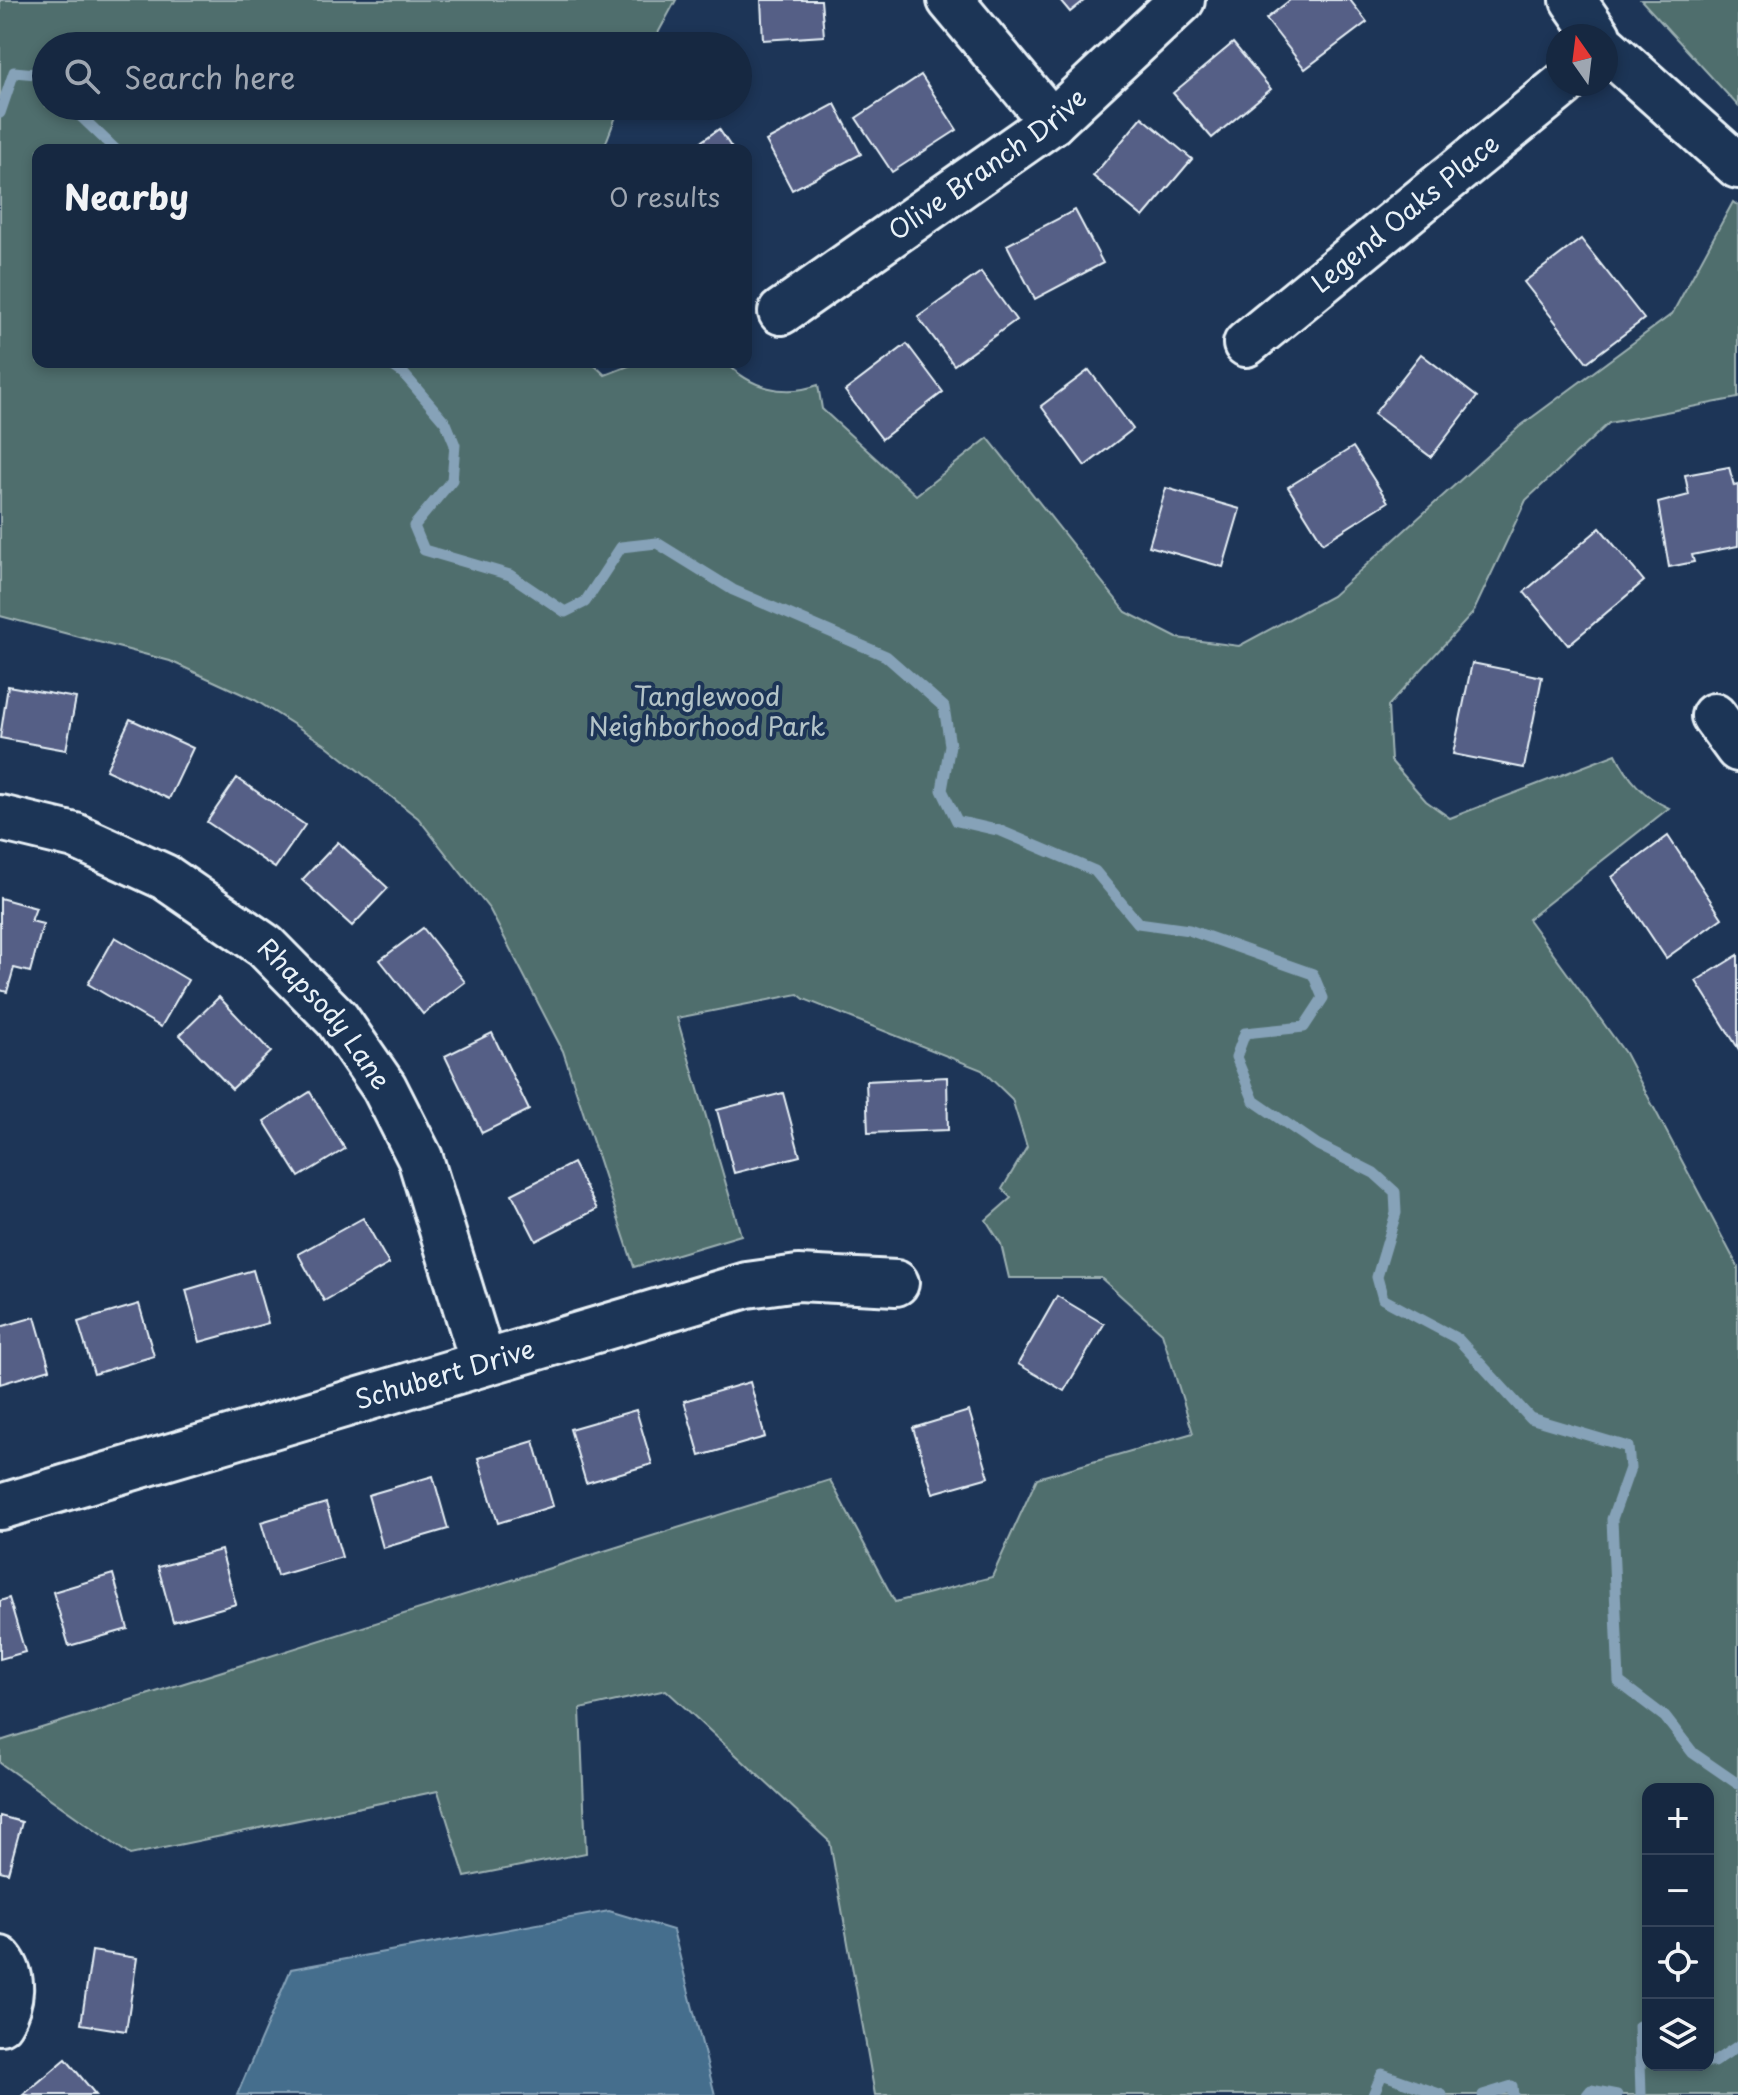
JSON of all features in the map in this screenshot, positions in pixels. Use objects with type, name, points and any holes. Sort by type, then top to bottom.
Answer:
[{"type":"street","points":[[950,0],[1052,122]]},
{"type":"street","name":"Olive Branch Drive","points":[[781,312],[1052,122],[1182,0]]},
{"type":"street","points":[[1573,0],[1590,24]]},
{"type":"street","points":[[1618,60],[1738,166]]},
{"type":"street","name":"Legend Oaks Place","points":[[1246,344],[1549,96]]},
{"type":"street","name":"Rhapsody Lane","points":[[0,818],[75,836],[165,877],[265,946],[337,1019],[384,1087],[420,1158],[483,1363]]},
{"type":"street","name":"Schubert Drive","points":[[0,1507],[747,1285],[798,1278],[896,1283]]},
{"type":"street","points":[[0,1959],[10,1981],[10,2001],[0,2022]]},
{"type":"green space","name":"Tanglewood Neighborhood Park","points":[[0,0],[676,0],[659,32],[32,32],[32,120],[615,120],[605,144],[32,144],[32,368],[597,368],[605,375],[623,368],[732,368],[768,388],[793,390],[818,385],[822,409],[916,495],[988,438],[1126,612],[1177,638],[1239,646],[1332,596],[1519,427],[1672,314],[1733,202],[1738,206],[1738,398],[1609,423],[1526,500],[1473,613],[1388,706],[1391,761],[1426,801],[1450,818],[1616,754],[1637,786],[1669,808],[1528,919],[1625,1053],[1738,1267],[1738,2095],[875,2095],[830,1842],[666,1690],[580,1709],[586,1853],[465,1877],[438,1791],[130,1855],[0,1763],[0,1741],[830,1480],[895,1602],[992,1577],[1037,1478],[1193,1433],[1162,1333],[1101,1278],[1009,1278],[1001,1244],[986,1220],[1011,1198],[1002,1189],[1027,1147],[1012,1099],[982,1070],[798,994],[677,1018],[741,1235],[634,1267],[563,1051],[490,910],[418,818],[326,745],[255,700],[170,661],[0,616]]},
{"type":"green space","points":[[1641,0],[1738,0],[1738,106]]},
{"type":"water","points":[[609,1911],[673,1930],[715,2095],[237,2095],[291,1969]]},
{"type":"building","points":[[761,0],[821,0],[824,36],[763,40]]},
{"type":"building","points":[[1060,0],[1085,0],[1070,12]]},
{"type":"building","points":[[1290,0],[1350,0],[1367,22],[1305,69],[1266,19]]},
{"type":"building","points":[[1233,43],[1271,89],[1212,138],[1173,93]]},
{"type":"building","points":[[921,75],[957,130],[892,172],[856,118]]},
{"type":"building","points":[[835,104],[861,154],[792,190],[766,141]]},
{"type":"building","points":[[1142,117],[1192,159],[1143,217],[1093,176]]},
{"type":"building","points":[[719,129],[729,144],[698,144]]},
{"type":"building","points":[[1075,210],[1103,263],[1035,299],[1007,245]]},
{"type":"building","points":[[1581,239],[1644,319],[1587,362],[1524,282]]},
{"type":"building","points":[[981,272],[1016,320],[954,365],[918,317]]},
{"type":"building","points":[[907,344],[943,392],[882,439],[845,391]]},
{"type":"building","points":[[1421,354],[1477,397],[1431,457],[1374,414]]},
{"type":"building","points":[[1089,370],[1133,429],[1085,466],[1041,406]]},
{"type":"building","points":[[1353,447],[1388,502],[1323,543],[1288,487]]},
{"type":"building","points":[[1729,467],[1734,486],[1738,485],[1738,546],[1692,555],[1694,562],[1669,567],[1658,503],[1689,495],[1685,475]]},
{"type":"building","points":[[1166,488],[1240,509],[1223,567],[1149,546]]},
{"type":"building","points":[[1600,528],[1644,581],[1568,645],[1524,592]]},
{"type":"building","points":[[1472,663],[1542,677],[1524,768],[1453,754]]},
{"type":"building","points":[[8,686],[76,698],[66,750],[0,738]]},
{"type":"building","points":[[130,719],[193,748],[169,799],[106,770]]},
{"type":"building","points":[[237,778],[305,825],[275,868],[207,822]]},
{"type":"building","points":[[1668,836],[1722,918],[1666,958],[1612,877]]},
{"type":"building","points":[[338,842],[388,888],[352,926],[302,880]]},
{"type":"building","points":[[0,898],[36,908],[31,921],[43,924],[30,972],[14,968],[7,992],[0,990]]},
{"type":"building","points":[[423,928],[465,982],[423,1014],[380,960]]},
{"type":"building","points":[[115,937],[188,980],[161,1027],[88,984]]},
{"type":"building","points":[[1738,955],[1738,1048],[1696,981]]},
{"type":"building","points":[[219,997],[271,1052],[232,1089],[180,1035]]},
{"type":"building","points":[[492,1033],[529,1110],[482,1133],[445,1056]]},
{"type":"building","points":[[947,1077],[948,1130],[868,1133],[866,1081]]},
{"type":"building","points":[[310,1092],[345,1149],[299,1177],[264,1121]]},
{"type":"building","points":[[783,1093],[800,1156],[734,1173],[717,1110]]},
{"type":"building","points":[[573,1163],[597,1209],[536,1241],[512,1194]]},
{"type":"building","points":[[363,1218],[389,1264],[324,1301],[298,1254]]},
{"type":"building","points":[[253,1270],[268,1323],[200,1342],[186,1290]]},
{"type":"building","points":[[1057,1296],[1104,1324],[1064,1391],[1018,1364]]},
{"type":"building","points":[[139,1304],[154,1356],[94,1374],[78,1322]]},
{"type":"building","points":[[35,1317],[50,1369],[0,1384],[0,1327]]},
{"type":"building","points":[[750,1382],[765,1437],[700,1456],[684,1401]]},
{"type":"building","points":[[636,1410],[652,1464],[586,1483],[570,1429]]},
{"type":"building","points":[[969,1411],[989,1477],[933,1493],[913,1428]]},
{"type":"building","points":[[534,1441],[553,1506],[498,1523],[478,1458]]},
{"type":"building","points":[[433,1476],[448,1529],[383,1548],[368,1495]]},
{"type":"building","points":[[326,1503],[342,1557],[277,1576],[261,1522]]},
{"type":"building","points":[[221,1550],[236,1604],[173,1622],[158,1567]]},
{"type":"building","points":[[113,1574],[128,1629],[69,1646],[53,1592]]},
{"type":"building","points":[[9,1598],[25,1652],[0,1659],[0,1601]]},
{"type":"building","points":[[0,1816],[22,1822],[8,1873],[0,1871]]},
{"type":"building","points":[[92,1951],[137,1958],[126,2031],[81,2024]]},
{"type":"building","points":[[66,2059],[96,2095],[23,2095]]},
{"type":"waterway","points":[[0,113],[14,72],[32,74]]},
{"type":"waterway","points":[[85,120],[110,144]]},
{"type":"waterway","points":[[396,368],[446,423],[455,445],[452,480],[414,526],[424,550],[510,575],[565,612],[585,602],[621,547],[657,543],[733,590],[886,656],[944,707],[950,745],[942,790],[957,821],[1001,831],[1095,871],[1138,923],[1189,930],[1313,974],[1323,998],[1304,1027],[1245,1033],[1236,1057],[1254,1101],[1318,1145],[1374,1173],[1395,1192],[1396,1213],[1377,1277],[1383,1299],[1458,1339],[1530,1418],[1628,1447],[1630,1468],[1612,1519],[1619,1682],[1665,1717],[1693,1753],[1738,1784]]},
{"type":"waterway","points":[[1641,2095],[1639,2026],[1642,2026]]},
{"type":"waterway","points":[[1714,2062],[1738,2046]]},
{"type":"waterway","points":[[1373,2095],[1382,2074],[1442,2095]]},
{"type":"waterway","points":[[1483,2095],[1512,2086],[1513,2095]]},
{"type":"waterway","points":[[1587,2095],[1591,2090],[1617,2095]]}]
